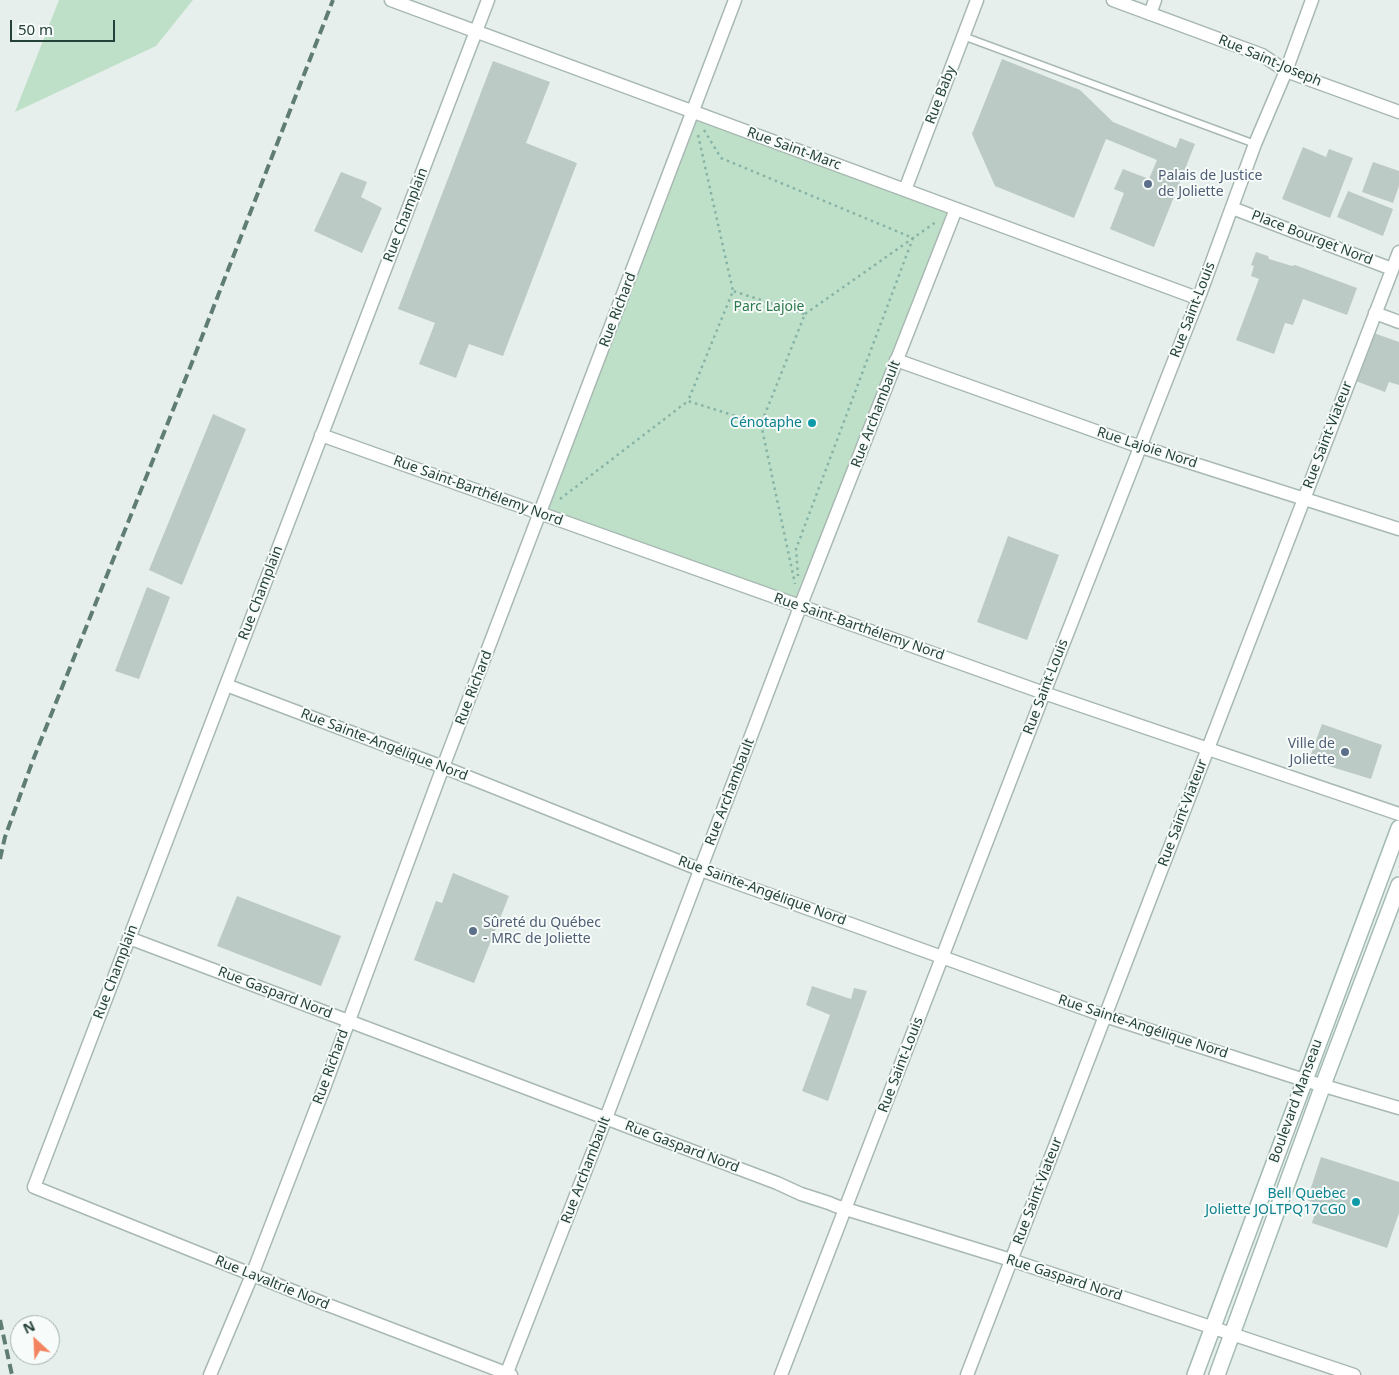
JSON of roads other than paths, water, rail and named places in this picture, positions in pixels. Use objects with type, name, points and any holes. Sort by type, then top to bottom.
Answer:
[{"type":"main road","name":"Boulevard Manseau","points":[[1194,1375],[1399,828]]},
{"type":"main road","name":"Boulevard Manseau","points":[[1217,1375],[1323,1085],[1399,885]]},
{"type":"street","name":"Rue Saint-Marc","points":[[390,0],[1198,298]]},
{"type":"street","name":"Rue Champlain","points":[[34,1187],[488,0]]},
{"type":"street","name":"Rue Richard","points":[[210,1375],[252,1275],[324,1088],[443,767],[735,0]]},
{"type":"street","name":"Rue Baby","points":[[905,190],[977,0]]},
{"type":"street","name":"Rue Saint-Joseph","points":[[1113,0],[1262,56],[1286,71],[1399,112]]},
{"type":"street","points":[[1150,14],[1155,0]]},
{"type":"street","name":"Rue Saint-Louis","points":[[781,1375],[1312,0]]},
{"type":"street","name":"Place Bourget Nord","points":[[1232,208],[1392,269]]},
{"type":"street","name":"Rue Archambault","points":[[508,1375],[800,607],[956,209]]},
{"type":"street","name":"Rue Saint-Viateur","points":[[967,1375],[1399,252]]},
{"type":"street","points":[[1375,313],[1399,322]]},
{"type":"street","name":"Rue Lajoie Nord","points":[[896,360],[1140,446],[1399,529]]},
{"type":"street","name":"Rue Saint-Barthélemy Nord","points":[[321,435],[1044,693],[1399,814]]},
{"type":"street","name":"Rue Sainte-Angélique Nord","points":[[226,685],[443,767],[701,870],[1105,1016],[1304,1080],[1399,1108]]},
{"type":"street","name":"Rue Gaspard Nord","points":[[129,938],[606,1118],[801,1194],[1011,1260],[1354,1375]]},
{"type":"street","name":"Rue Lavaltrie Nord","points":[[34,1187],[508,1375]]},
{"type":"lane","points":[[963,36],[1255,144]]},
{"type":"railway","points":[[0,859],[5,837],[33,760],[191,365],[333,0]]},
{"type":"railway","points":[[0,1320],[12,1375]]},
{"type":"place","name":"Palais de Justice de Joliette","points":[[1148,184]]},
{"type":"place","name":"Cénotaphe","points":[[812,423]]},
{"type":"place","name":"Ville de Joliette","points":[[1345,752]]},
{"type":"place","name":"Sûreté du Québec - MRC de Joliette","points":[[473,931]]},
{"type":"place","name":"Bell Quebec Joliette JOLTPQ17CG0","points":[[1356,1202]]},
{"type":"park label","name":"Parc Lajoie","points":[[769,307]]}]
